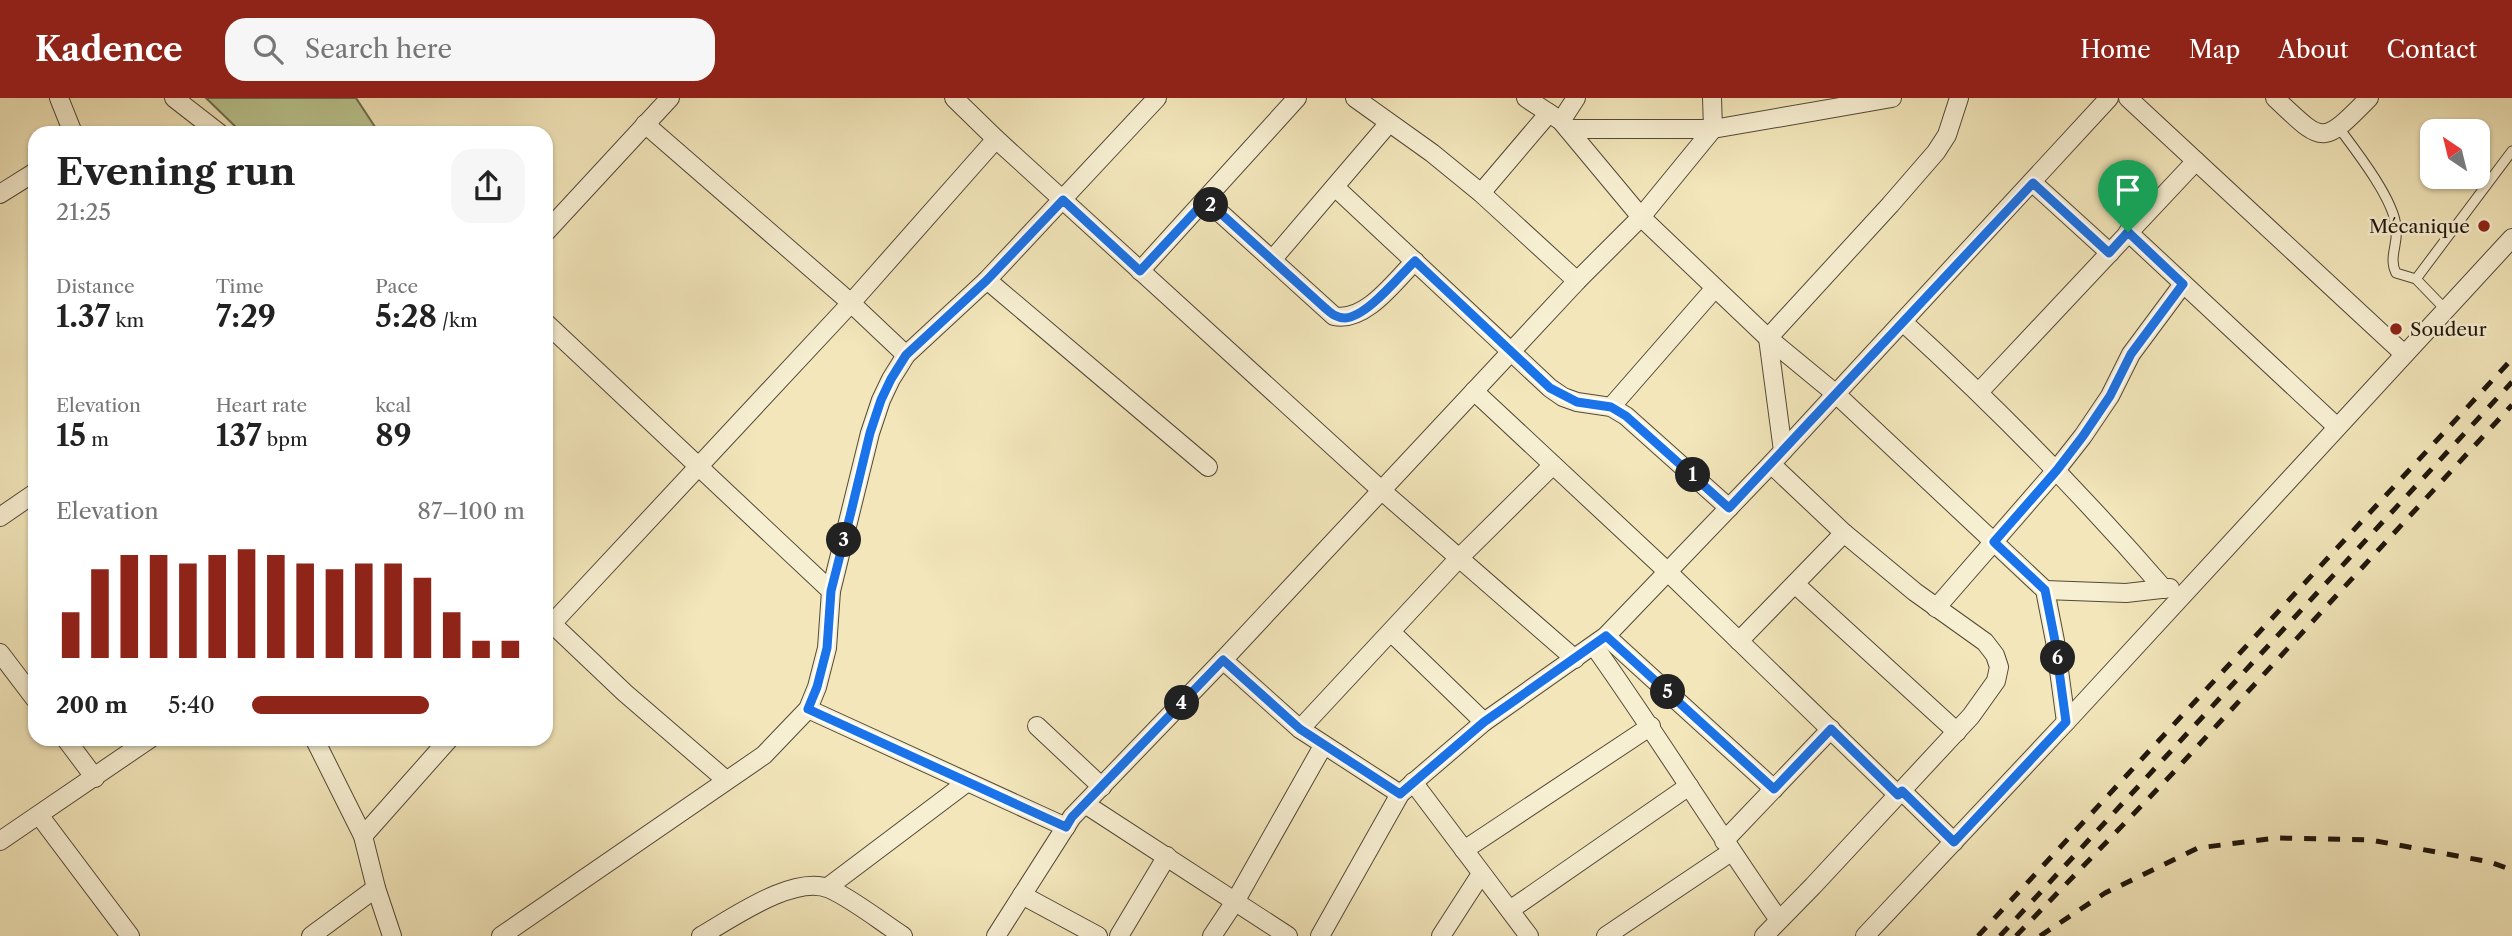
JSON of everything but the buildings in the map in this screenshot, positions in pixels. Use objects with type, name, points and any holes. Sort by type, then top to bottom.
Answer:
[{"type":"street","points":[[59,98],[70,126]]},
{"type":"street","points":[[174,98],[210,126]]},
{"type":"street","points":[[553,224],[670,98]]},
{"type":"street","points":[[954,98],[1381,490],[1575,659]]},
{"type":"street","points":[[501,936],[764,755],[808,709],[827,648],[831,591],[881,400],[906,355],[987,280],[1157,98]]},
{"type":"street","points":[[1140,271],[1297,98]]},
{"type":"street","points":[[1355,98],[1432,153],[1481,193],[1577,281]]},
{"type":"street","points":[[1526,98],[1559,121],[1641,216],[1715,288],[1768,338],[1836,394],[2045,590],[2066,722]]},
{"type":"street","points":[[1481,193],[1559,121],[1576,98]]},
{"type":"street","points":[[996,936],[1072,817],[1641,216],[1713,129],[1712,98]]},
{"type":"street","points":[[1559,121],[1713,129],[1892,98]]},
{"type":"street","points":[[1764,936],[1957,732],[1996,681],[1998,667],[1995,655],[1985,642],[1936,608],[1844,533],[1777,457],[1768,338],[1936,152],[1947,135],[1959,98]]},
{"type":"street","points":[[1320,936],[1406,788],[1484,722],[1600,641],[1669,573],[2109,98]]},
{"type":"street","points":[[2128,98],[2404,354]]},
{"type":"street","points":[[2275,98],[2320,134],[2339,128],[2369,98]]},
{"type":"street","points":[[1272,260],[1389,123]]},
{"type":"street","points":[[645,124],[851,303],[906,355]]},
{"type":"street","points":[[553,619],[851,303],[996,139]]},
{"type":"street","points":[[1979,392],[2196,161]]},
{"type":"street","points":[[0,194],[28,176]]},
{"type":"street","points":[[2033,183],[2109,253]]},
{"type":"street","points":[[1335,187],[1550,388],[1563,397],[1611,407],[1626,416],[1729,508]]},
{"type":"street","points":[[1206,200],[1334,316],[1343,318],[1361,313],[1415,261]]},
{"type":"street","points":[[2128,232],[2337,427]]},
{"type":"street","points":[[1865,936],[2512,238]]},
{"type":"street","points":[[987,280],[1208,467]]},
{"type":"street","points":[[1936,608],[2057,470],[2110,396],[2131,354],[2183,284]]},
{"type":"street","points":[[1611,407],[1715,288]]},
{"type":"street","points":[[1903,322],[1979,392],[2057,470],[2164,589]]},
{"type":"street","points":[[553,330],[831,591]]},
{"type":"street","points":[[1474,391],[1954,842]]},
{"type":"street","points":[[1300,729],[1459,558],[1553,465]]},
{"type":"street","points":[[0,517],[28,498]]},
{"type":"street","points":[[1739,641],[1844,533]]},
{"type":"street","points":[[1795,583],[1957,732]]},
{"type":"street","points":[[2045,590],[2126,593],[2194,583]]},
{"type":"street","points":[[553,628],[726,780]]},
{"type":"street","points":[[1391,632],[1484,722]]},
{"type":"street","points":[[1600,641],[1689,786],[1779,920]]},
{"type":"street","points":[[1600,641],[1774,789]]},
{"type":"street","points":[[0,653],[28,690]]},
{"type":"street","points":[[1223,660],[1300,729],[1323,746],[1406,788],[1464,850],[1528,936]]},
{"type":"street","points":[[808,709],[1066,827]]},
{"type":"street","points":[[1037,726],[1102,787]]},
{"type":"street","points":[[1464,850],[1651,726]]},
{"type":"street","points":[[1606,936],[1728,846],[1774,789],[1831,729]]},
{"type":"street","points":[[71,746],[95,778]]},
{"type":"street","points":[[0,841],[140,746]]},
{"type":"street","points":[[318,746],[363,836],[392,936]]},
{"type":"street","points":[[363,836],[443,746]]},
{"type":"street","points":[[1212,936],[1236,900],[1323,746]]},
{"type":"street","points":[[828,887],[966,783]]},
{"type":"street","points":[[1510,910],[1689,786]]},
{"type":"street","points":[[1086,804],[1288,936]]},
{"type":"street","points":[[39,815],[130,936]]},
{"type":"street","points":[[1119,936],[1167,856]]},
{"type":"street","points":[[1441,936],[1481,874]]},
{"type":"street","points":[[701,936],[782,891],[810,885],[828,887],[894,934]]},
{"type":"street","points":[[311,936],[376,888]]},
{"type":"street","points":[[1022,895],[1098,936]]},
{"type":"lane","points":[[2339,128],[2373,176],[2390,210],[2396,226],[2392,264],[2396,274],[2416,279],[2446,310]]},
{"type":"lane","points":[[2416,279],[2512,151]]},
{"type":"green space","points":[[206,98],[356,98],[374,126],[235,126]]},
{"type":"railway","points":[[1978,936],[2512,359]]},
{"type":"railway","points":[[2000,936],[2512,382]]},
{"type":"railway","points":[[2016,936],[2172,774],[2512,405]]},
{"type":"railway","points":[[2040,936],[2105,893],[2198,848],[2276,838],[2371,840],[2490,862],[2512,870]]},
{"type":"place","name":"Mécanique","points":[[2484,226]]},
{"type":"place","name":"Soudeur","points":[[2396,329]]},
{"type":"route","points":[[2033,183],[2109,253],[2128,232],[2183,284],[2131,354],[2110,396],[2083,436],[1994,542],[2045,590],[2066,722],[1954,842],[1902,791],[1898,795],[1831,729],[1774,789],[1606,636],[1484,722],[1400,794],[1300,729],[1223,660],[1072,817],[1066,827],[808,709],[827,648],[831,591],[870,433],[891,379],[906,355],[987,280],[1063,200],[1140,271],[1206,200],[1334,316],[1343,318],[1361,313],[1415,261],[1550,388],[1563,397],[1611,407],[1626,416],[1729,508],[2033,183]]}]
